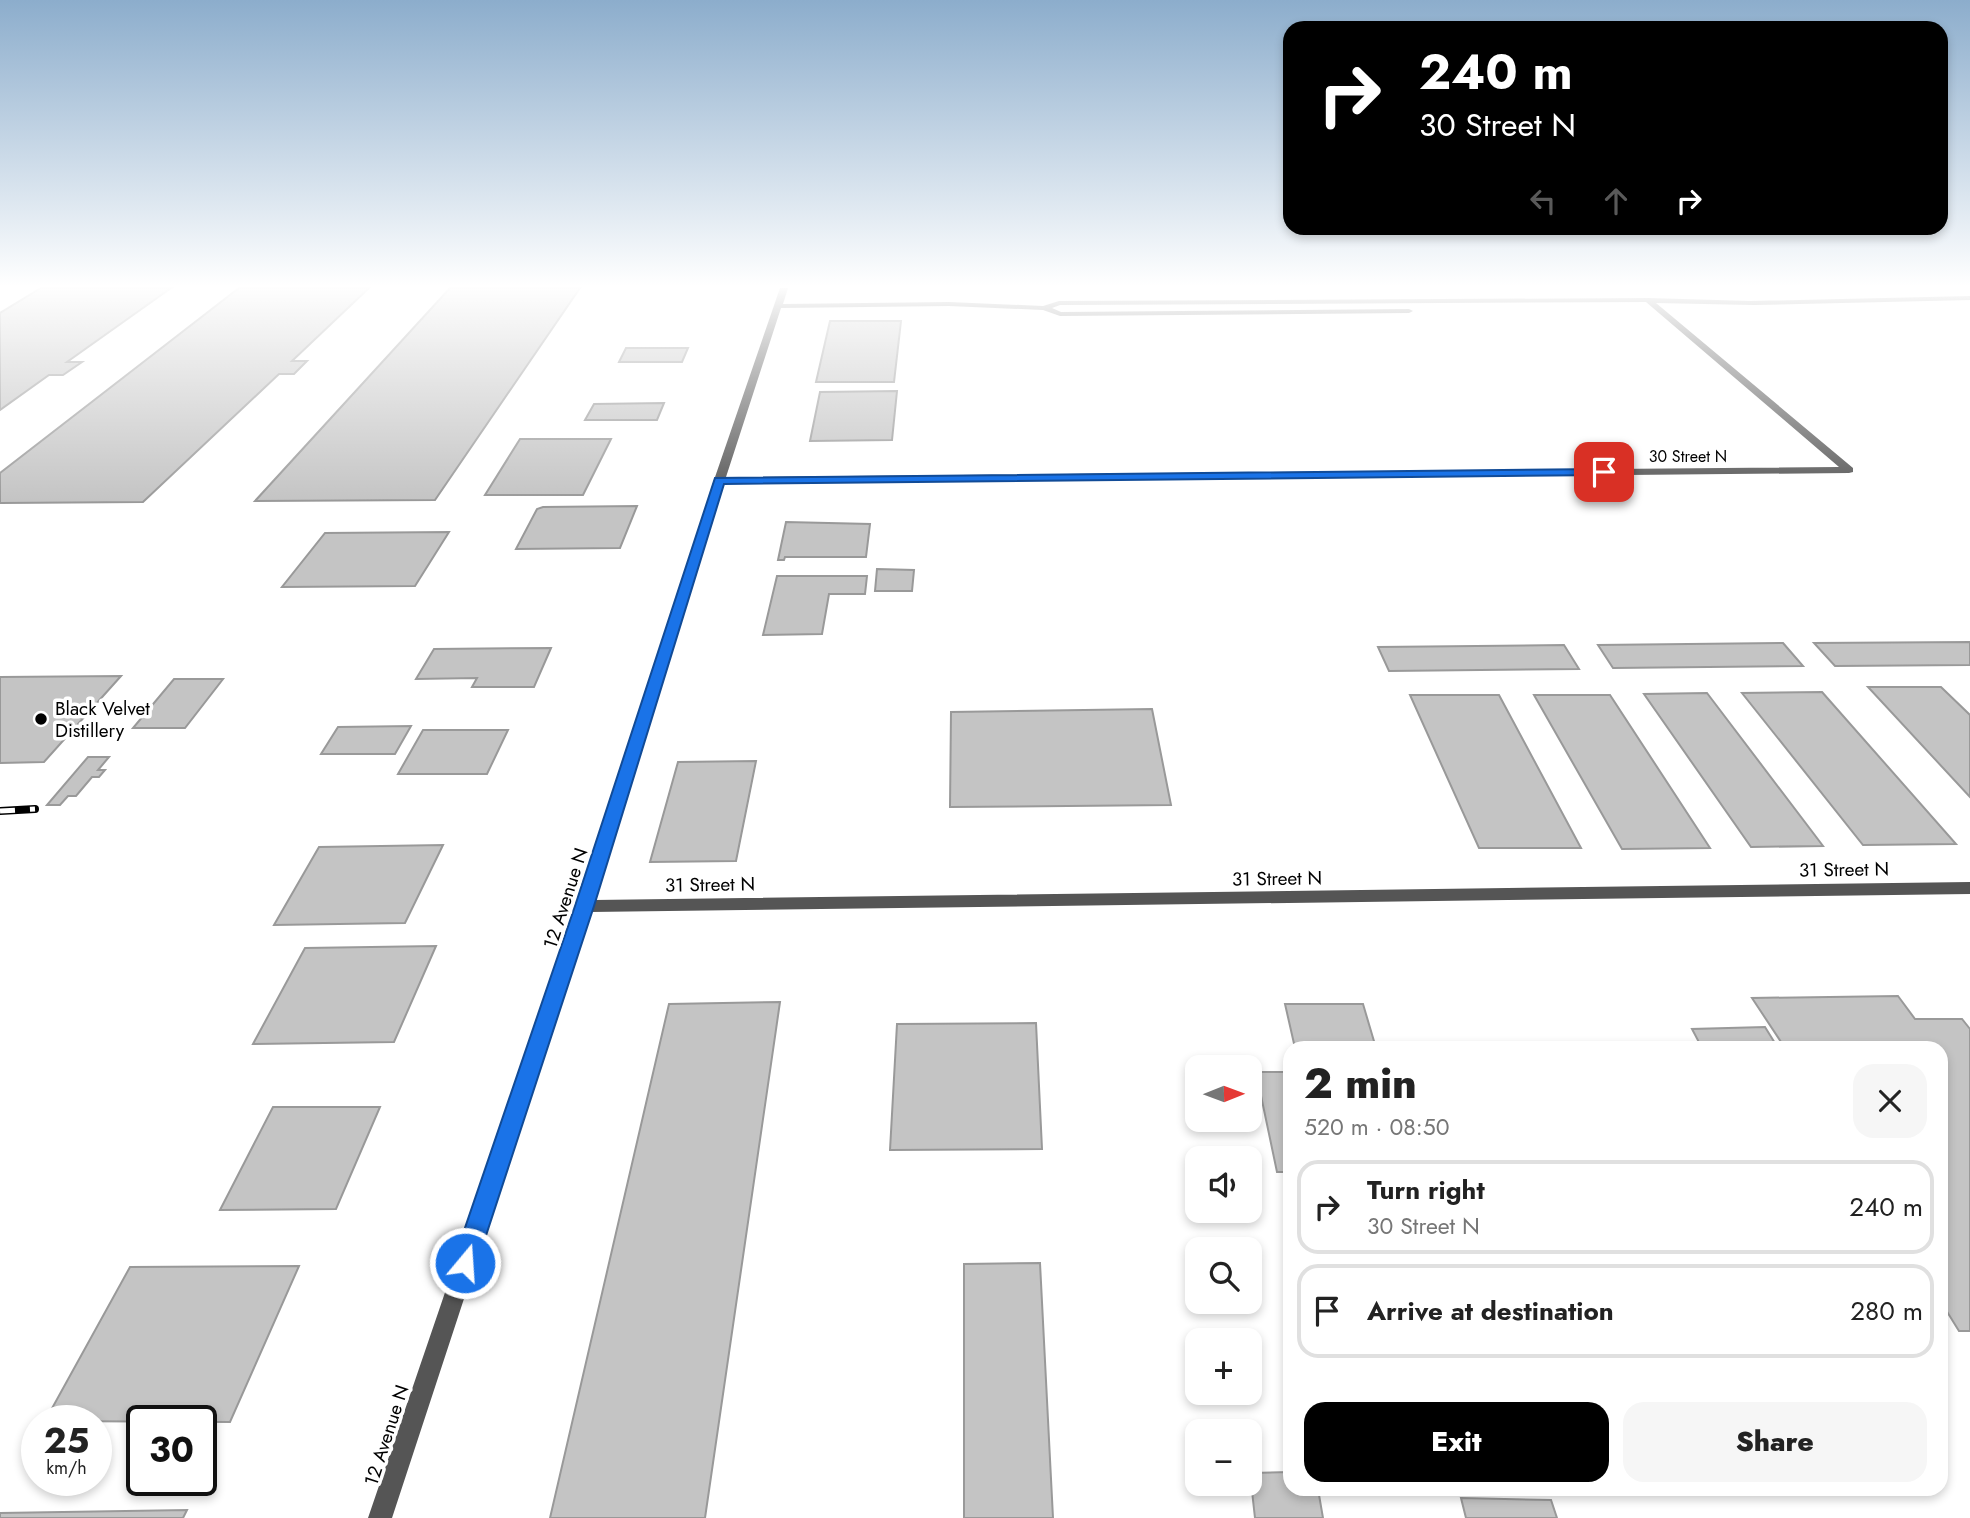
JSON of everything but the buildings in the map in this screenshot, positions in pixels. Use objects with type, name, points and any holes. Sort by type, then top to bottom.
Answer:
[{"type":"street","name":"12 Avenue N","points":[[380,1518],[584,906],[760,359]]},
{"type":"street","name":"30 Street N","points":[[719,480],[1849,470],[1717,359]]},
{"type":"street","name":"31 Street N","points":[[584,906],[1970,888]]},
{"type":"railway","points":[[0,811],[35,809]]},
{"type":"place","name":"Black Velvet Distillery","points":[[41,719]]},
{"type":"route","points":[[465,1263],[584,906],[719,480],[1604,472]]}]
